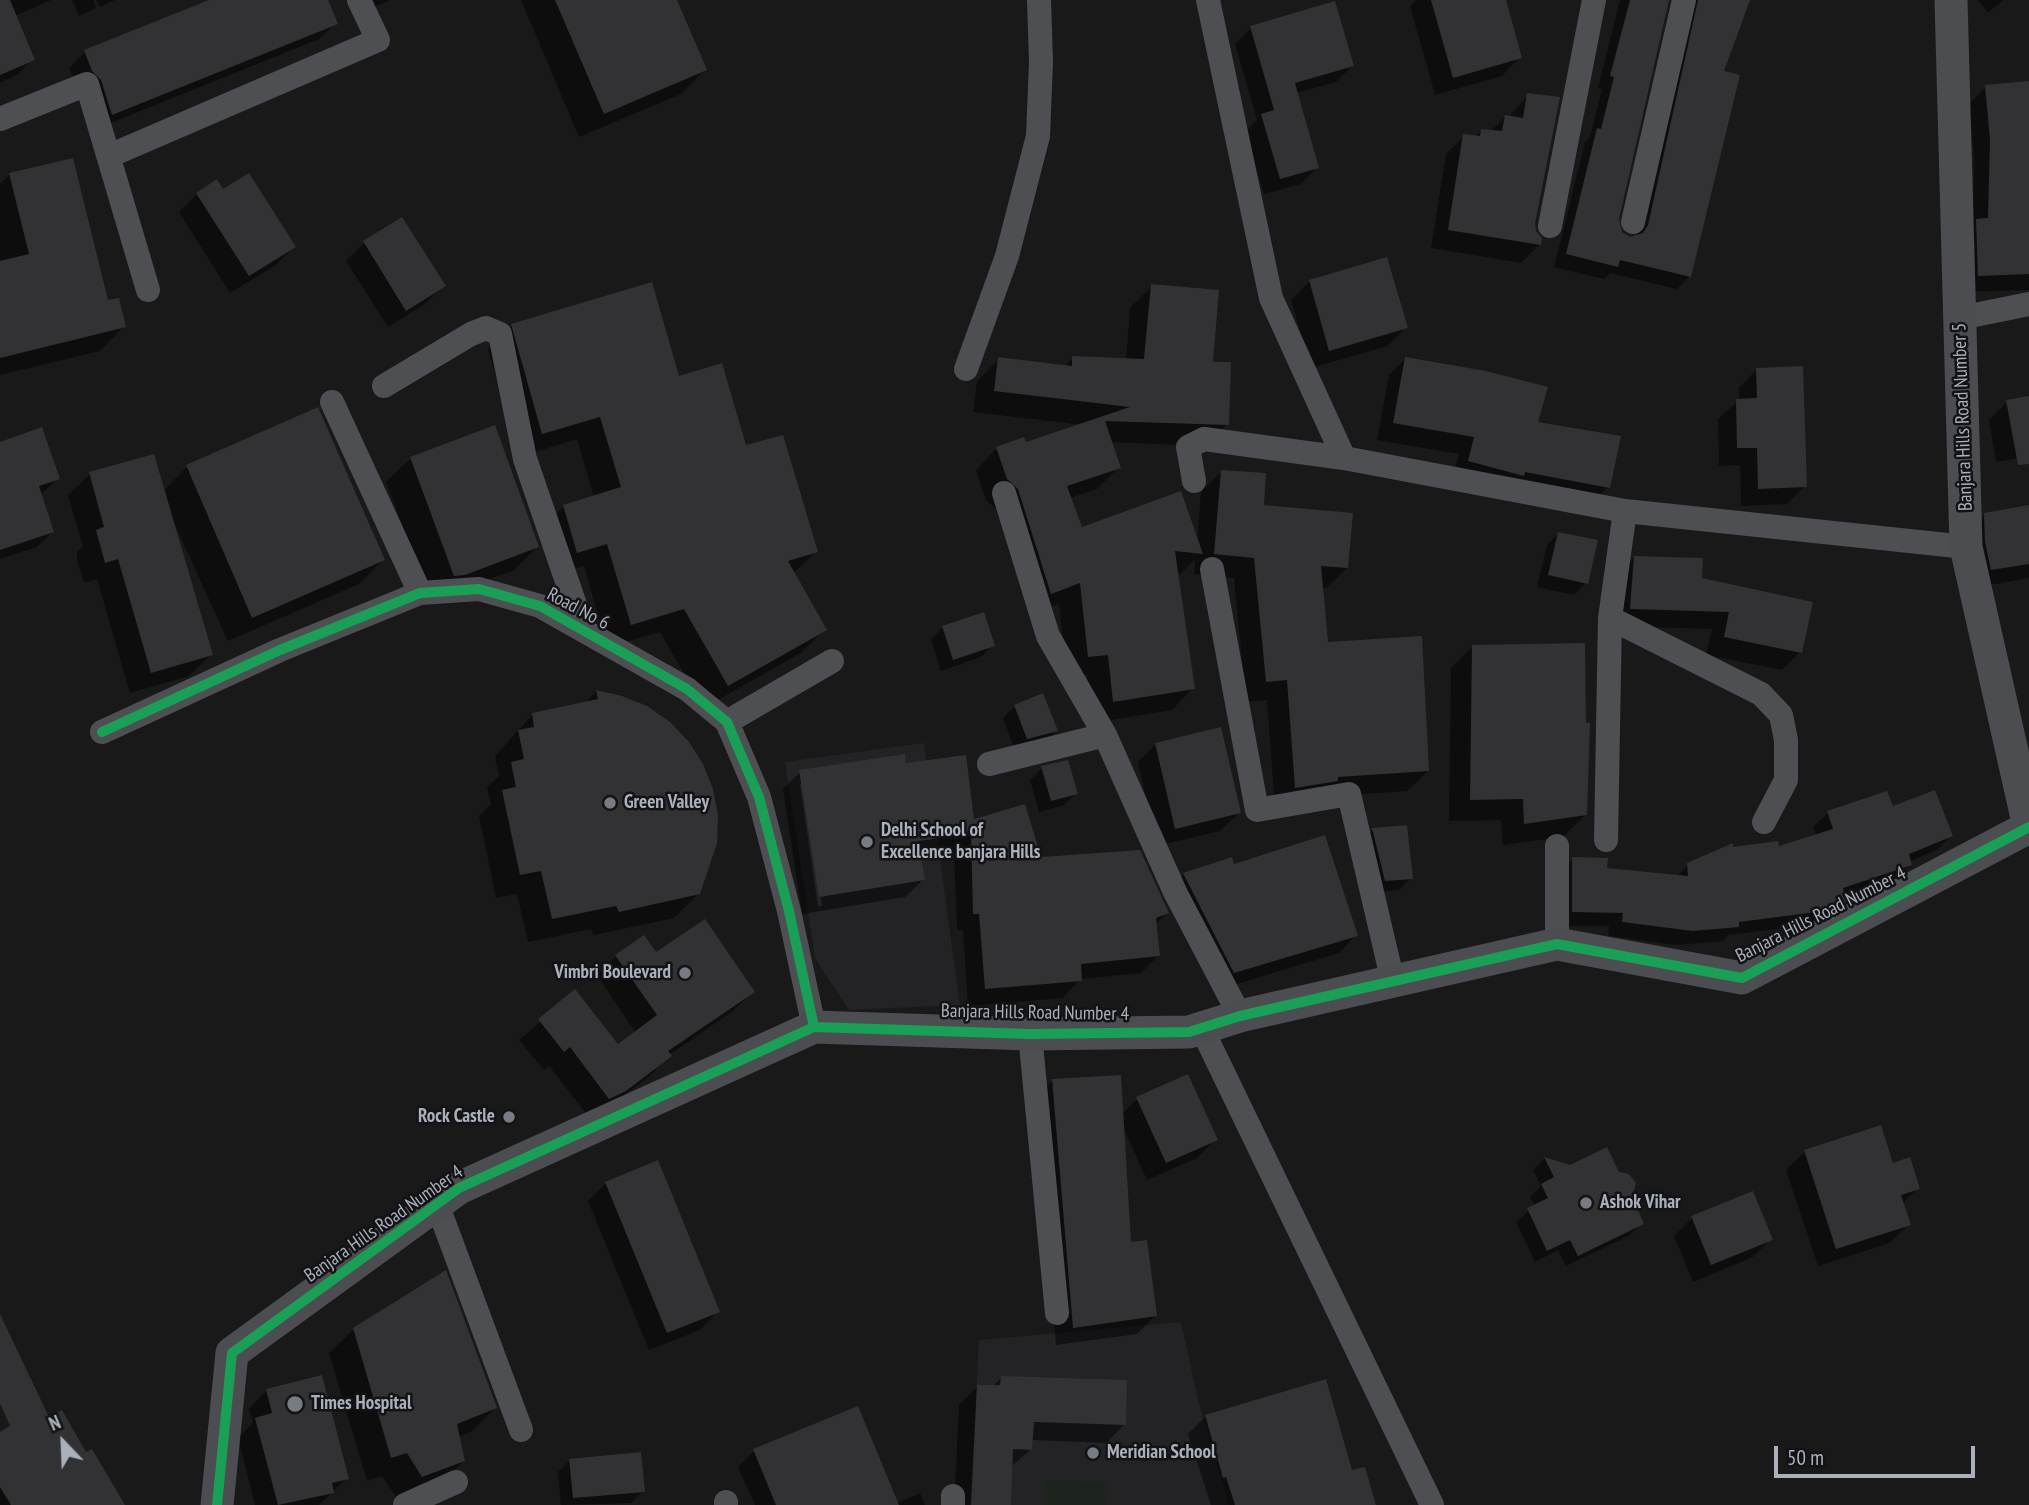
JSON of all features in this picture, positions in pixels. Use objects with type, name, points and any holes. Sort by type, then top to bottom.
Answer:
[{"type":"street","points":[[108,156],[379,40],[359,0]]},
{"type":"street","points":[[966,369],[1007,256],[1038,136],[1041,62],[1039,0]]},
{"type":"street","points":[[1208,0],[1271,298],[1344,458]]},
{"type":"street","points":[[1550,226],[1594,0]]},
{"type":"street","points":[[1633,222],[1684,0]]},
{"type":"street","name":"Banjara Hills Road Number 5","points":[[1951,0],[1966,547],[2029,827]]},
{"type":"street","points":[[0,119],[87,83],[148,290]]},
{"type":"street","points":[[1960,317],[2029,304]]},
{"type":"street","points":[[384,386],[471,334],[486,328],[500,334],[525,459],[584,631]]},
{"type":"street","points":[[332,401],[420,593]]},
{"type":"street","points":[[1194,481],[1188,447],[1204,439],[1344,458],[1625,511],[1966,547]]},
{"type":"street","points":[[1004,493],[1048,636],[1105,735],[1175,892],[1240,1016]]},
{"type":"street","points":[[1605,840],[1610,618],[1625,511]]},
{"type":"street","points":[[1213,569],[1257,810],[1349,794],[1393,982]]},
{"type":"street","name":"Road No 6","points":[[102,732],[280,650],[420,593],[479,589],[540,606],[687,689],[727,722],[759,797],[789,911],[814,1027]]},
{"type":"street","points":[[1610,618],[1761,694],[1781,715],[1786,740],[1786,780],[1764,822]]},
{"type":"street","points":[[727,722],[832,661]]},
{"type":"street","points":[[989,764],[1105,735]]},
{"type":"street","name":"Banjara Hills Road Number 4","points":[[217,1505],[232,1353],[458,1188],[814,1027],[1030,1034],[1189,1032],[1240,1016],[1557,944],[1742,978],[2029,827]]},
{"type":"street","points":[[1557,846],[1557,944]]},
{"type":"street","points":[[1202,1029],[1432,1505]]},
{"type":"street","points":[[1030,1034],[1057,1313]]},
{"type":"street","points":[[437,1204],[521,1430]]},
{"type":"street","points":[[405,1505],[456,1482]]},
{"type":"shaded area","name":"Delhi School of Excellence banjara Hills","points":[[924,743],[960,1005],[849,1010],[815,958],[785,762]]},
{"type":"shaded area","name":"Meridian School","points":[[1181,1322],[1198,1400],[1229,1505],[970,1505],[979,1340]]},
{"type":"shaded area","points":[[1046,1480],[1107,1483],[1106,1505],[1045,1505]]},
{"type":"building","points":[[0,0],[10,0],[35,60],[0,75]]},
{"type":"building","points":[[209,0],[328,0],[338,24],[112,115],[101,80],[92,71],[84,50]]},
{"type":"building","points":[[555,0],[677,0],[707,70],[604,114]]},
{"type":"building","points":[[1431,0],[1506,0],[1522,58],[1453,78]]},
{"type":"building","points":[[1630,0],[1669,0],[1619,219],[1622,232],[1630,237],[1643,233],[1648,225],[1698,0],[1750,0],[1724,71],[1740,75],[1691,277],[1620,260],[1618,267],[1566,254],[1597,128],[1601,129],[1614,77],[1610,76]]},
{"type":"building","points":[[1335,1],[1354,66],[1295,83],[1319,168],[1280,179],[1261,114],[1274,110],[1250,26]]},
{"type":"building","points":[[2029,81],[2029,274],[1978,276],[1976,219],[1988,218],[1990,140],[1985,85]]},
{"type":"building","points":[[1527,93],[1560,97],[1535,223],[1536,231],[1542,238],[1541,245],[1448,230],[1463,134],[1480,136],[1481,129],[1502,131],[1505,115],[1523,118]]},
{"type":"building","points":[[73,158],[108,300],[119,298],[126,327],[0,358],[0,261],[29,254],[9,173]]},
{"type":"building","points":[[249,173],[296,247],[249,276],[196,193],[217,179],[223,189]]},
{"type":"building","points":[[402,217],[446,286],[406,311],[363,241]]},
{"type":"building","points":[[1387,257],[1408,328],[1329,351],[1309,280]]},
{"type":"building","points":[[652,282],[679,376],[722,363],[746,445],[783,435],[818,552],[788,561],[827,630],[728,686],[684,609],[631,625],[607,544],[577,553],[563,505],[621,487],[600,417],[542,434],[511,324]]},
{"type":"building","points":[[1151,284],[1219,290],[1213,362],[1231,362],[1229,425],[1105,421],[1121,468],[1067,486],[1082,527],[1181,491],[1203,554],[1175,551],[1195,689],[1113,702],[1108,655],[1088,657],[1080,583],[1051,594],[1018,489],[1007,479],[996,447],[1024,437],[1026,442],[1130,407],[994,391],[998,357],[1072,366],[1072,356],[1144,359]]},
{"type":"building","points":[[1405,357],[1486,371],[1548,387],[1538,422],[1621,436],[1610,488],[1525,472],[1524,476],[1468,461],[1474,437],[1393,423]]},
{"type":"building","points":[[1803,366],[1807,487],[1758,489],[1757,448],[1737,448],[1736,399],[1757,398],[1756,368]]},
{"type":"building","points":[[2029,396],[2029,464],[2018,465],[2006,400]]},
{"type":"building","points":[[318,407],[385,560],[252,618],[186,465]]},
{"type":"building","points":[[495,425],[539,547],[465,575],[454,576],[410,457]]},
{"type":"building","points":[[42,427],[60,479],[39,486],[54,532],[0,550],[0,442]]},
{"type":"building","points":[[154,454],[213,655],[151,673],[118,559],[105,563],[96,530],[104,527],[89,472]]},
{"type":"building","points":[[1221,470],[1266,473],[1264,505],[1353,513],[1348,568],[1321,566],[1328,642],[1422,636],[1429,771],[1338,777],[1338,781],[1295,788],[1287,680],[1266,682],[1254,558],[1214,554]]},
{"type":"building","points":[[2029,505],[2029,564],[1991,570],[1985,542],[1984,513]]},
{"type":"building","points":[[1558,532],[1598,540],[1588,584],[1548,575]]},
{"type":"building","points":[[1634,556],[1703,558],[1702,578],[1813,602],[1802,653],[1724,637],[1729,612],[1630,609]]},
{"type":"building","points":[[984,612],[995,646],[953,660],[942,626]]},
{"type":"building","points":[[1585,643],[1586,723],[1590,723],[1587,815],[1524,824],[1523,799],[1470,800],[1472,645]]},
{"type":"building","name":"Green Valley","points":[[596,690],[647,706],[670,722],[689,742],[703,764],[713,789],[718,816],[717,843],[700,894],[619,912],[616,906],[552,919],[541,871],[520,875],[502,790],[516,787],[511,762],[524,759],[518,730],[534,727],[532,713],[598,699]]},
{"type":"building","points":[[1043,693],[1058,731],[1027,739],[1014,705]]},
{"type":"building","points":[[1221,727],[1241,813],[1175,829],[1155,743]]},
{"type":"building","points":[[905,754],[906,763],[966,755],[974,819],[1025,804],[1041,857],[1140,850],[1169,913],[1156,918],[1160,956],[1081,964],[1082,981],[985,989],[979,914],[973,914],[971,834],[918,841],[925,880],[819,897],[799,770]]},
{"type":"building","points":[[1068,760],[1078,794],[1051,801],[1041,766]]},
{"type":"building","points":[[1935,790],[1953,836],[1909,854],[1912,865],[1843,888],[1846,902],[1809,913],[1739,922],[1739,927],[1693,931],[1622,922],[1623,913],[1572,912],[1572,857],[1608,858],[1607,868],[1688,876],[1687,863],[1733,843],[1733,847],[1778,841],[1779,846],[1833,829],[1827,811],[1887,791],[1893,806]]},
{"type":"building","points":[[1407,825],[1413,879],[1385,881],[1372,828]]},
{"type":"building","points":[[1325,835],[1358,936],[1234,973],[1183,873],[1232,857],[1234,864]]},
{"type":"building","points":[[705,919],[755,992],[668,1051],[672,1056],[626,1091],[609,1099],[570,1047],[564,1052],[538,1019],[575,989],[618,1044],[657,1015],[615,955],[644,935],[656,952]]},
{"type":"building","points":[[1188,1074],[1218,1140],[1166,1163],[1136,1097]]},
{"type":"building","points":[[1121,1075],[1131,1242],[1147,1240],[1157,1316],[1073,1328],[1052,1079]]},
{"type":"building","points":[[1881,1125],[1893,1163],[1910,1157],[1920,1189],[1901,1195],[1911,1225],[1836,1249],[1804,1150]]},
{"type":"building","name":"Ashok Vihar","points":[[1607,1147],[1619,1172],[1629,1174],[1636,1183],[1632,1197],[1644,1224],[1578,1256],[1570,1240],[1547,1251],[1527,1208],[1548,1198],[1541,1184],[1554,1177],[1544,1157],[1570,1165]]},
{"type":"building","points":[[658,1160],[720,1312],[667,1333],[605,1182]]},
{"type":"building","points":[[1753,1191],[1773,1240],[1711,1265],[1691,1216]]},
{"type":"building","points":[[446,1270],[497,1408],[457,1424],[465,1461],[422,1477],[407,1453],[391,1458],[353,1328]]},
{"type":"building","points":[[0,1314],[49,1417],[62,1410],[86,1452],[92,1449],[125,1505],[11,1505],[0,1487],[0,1432],[10,1426],[0,1403]]},
{"type":"building","points":[[322,1375],[349,1479],[332,1483],[334,1493],[278,1505],[255,1418],[272,1413],[266,1389]]},
{"type":"building","points":[[1001,1376],[1127,1380],[1126,1425],[1034,1422],[1032,1450],[1013,1449],[1011,1505],[971,1505],[977,1385],[1000,1385]]},
{"type":"building","points":[[1326,1379],[1352,1470],[1365,1467],[1376,1505],[1235,1505],[1226,1477],[1223,1478],[1205,1415]]},
{"type":"building","points":[[858,1406],[899,1505],[776,1505],[753,1449]]},
{"type":"building","points":[[641,1452],[645,1492],[573,1498],[569,1459]]},
{"type":"cycle path","points":[[102,732],[280,650],[420,593],[479,589],[540,606],[687,689],[727,722],[759,797],[789,911],[814,1027]]},
{"type":"cycle path","points":[[217,1505],[232,1353],[459,1188],[814,1027],[1030,1034],[1189,1032],[1240,1016],[1557,944],[1742,978],[2029,827]]},
{"type":"place","name":"Green Valley","points":[[610,803]]},
{"type":"place","name":"Delhi School of Excellence banjara Hills","points":[[867,842]]},
{"type":"place","name":"Vimbri Boulevard","points":[[685,973]]},
{"type":"place","name":"Rock Castle","points":[[509,1117]]},
{"type":"place","name":"Ashok Vihar","points":[[1586,1203]]},
{"type":"place","name":"Times Hospital","points":[[295,1404]]},
{"type":"place","name":"Meridian School","points":[[1093,1453]]}]
